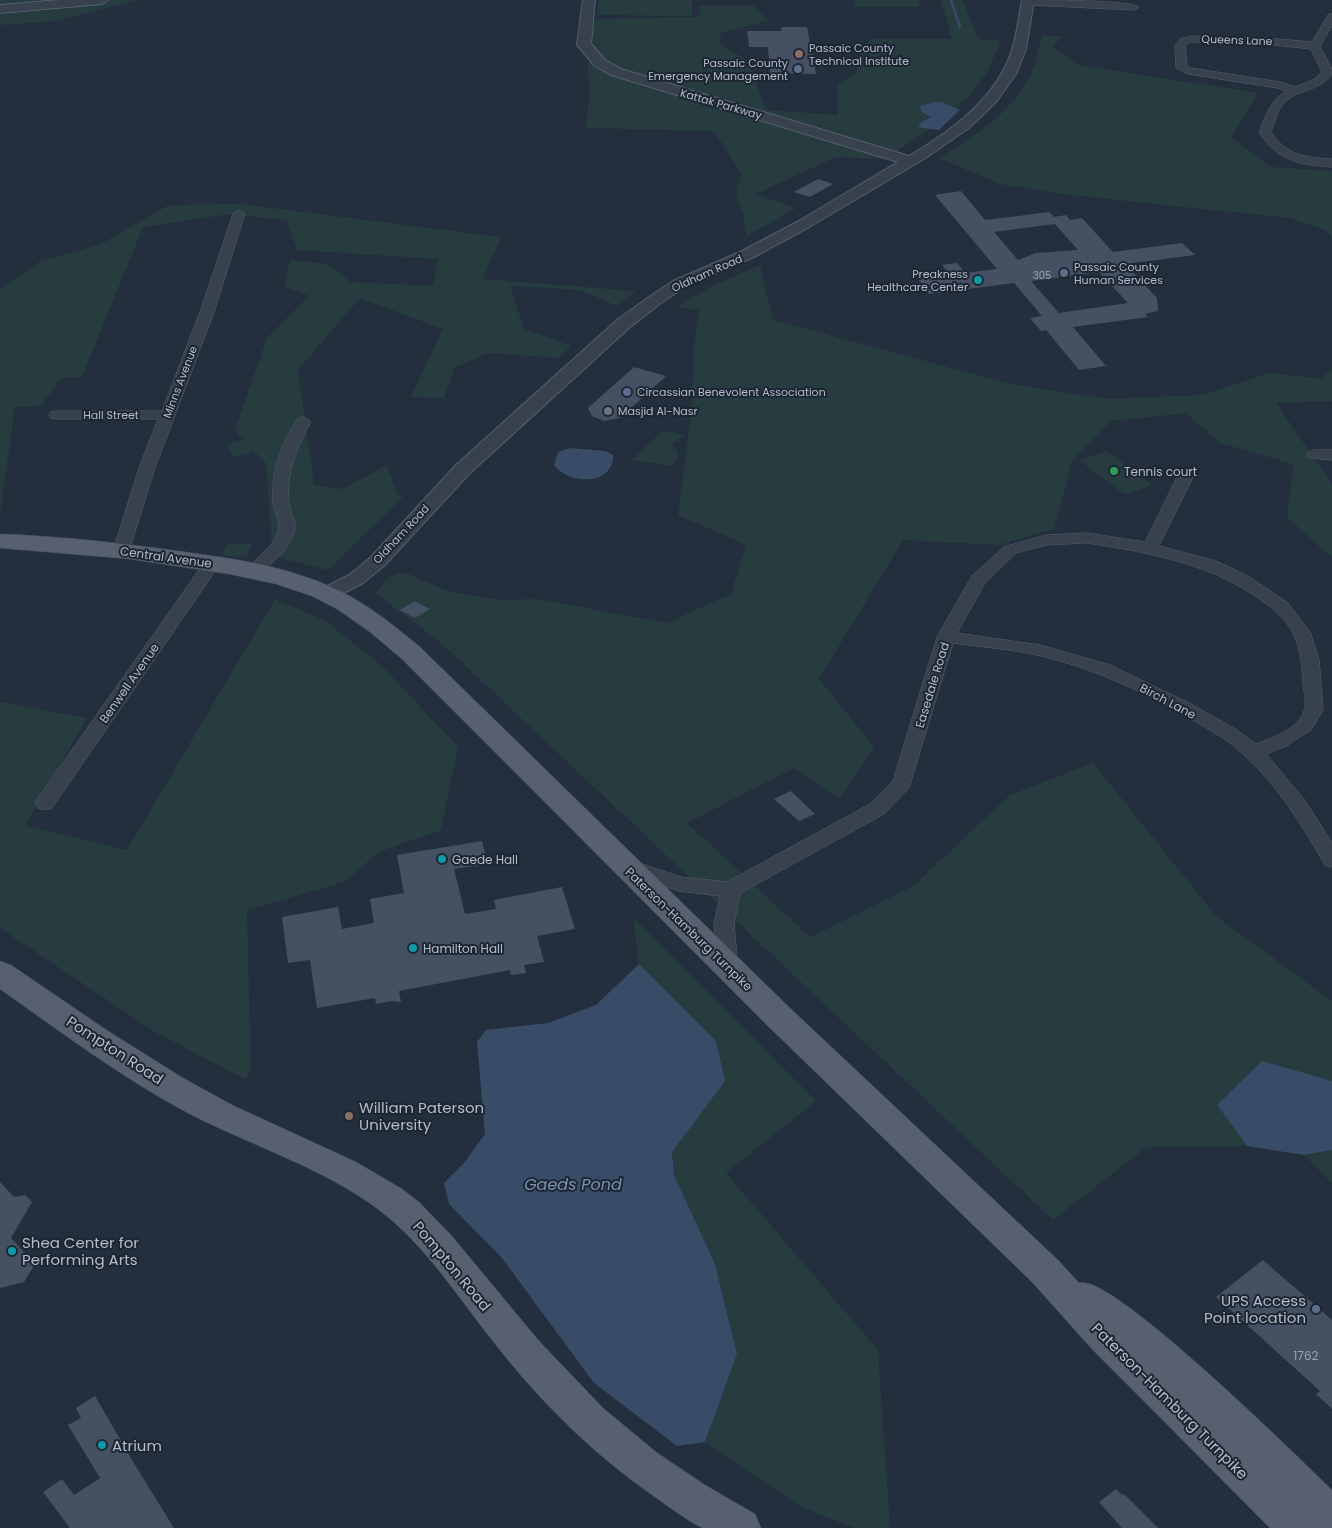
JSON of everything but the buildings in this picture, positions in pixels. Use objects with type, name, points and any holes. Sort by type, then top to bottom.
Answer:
[{"type":"main road","name":"Central Avenue","points":[[0,541],[59,544],[212,564],[281,577],[327,594]]},
{"type":"main road","name":"Paterson-Hamburg Turnpike","points":[[327,594],[367,617],[403,647],[728,968],[1045,1271],[1104,1336],[1298,1528]]},
{"type":"main road","name":"Pompton Road","points":[[0,972],[125,1058],[196,1102],[340,1170],[390,1199],[411,1217],[457,1267],[512,1337],[557,1388],[588,1418],[640,1464],[741,1528]]},
{"type":"main road","name":"Paterson-Hamburg Turnpike","points":[[1045,1271],[1123,1324],[1199,1387],[1332,1517]]},
{"type":"street","points":[[0,9],[102,0]]},
{"type":"street","name":"Kattak Parkway","points":[[589,0],[584,45],[600,63],[616,72],[910,161]]},
{"type":"street","points":[[1028,1],[1110,4],[1134,7]]},
{"type":"street","name":"Oldham Road","points":[[327,594],[356,579],[377,562],[463,469],[623,324],[655,300],[686,281],[748,254],[910,161],[964,125],[991,99],[1009,74],[1019,49],[1028,1]]},
{"type":"street","points":[[1332,17],[1315,46],[1328,72],[1324,79],[1317,84],[1283,97],[1277,104],[1265,132],[1274,147],[1289,156],[1316,162],[1332,163]]},
{"type":"street","name":"Queens Lane","points":[[1297,92],[1280,85],[1188,72],[1182,68],[1180,46],[1184,41],[1191,39],[1265,41],[1315,46]]},
{"type":"street","name":"Minns Avenue","points":[[121,551],[147,468],[206,312],[239,214]]},
{"type":"street","name":"Hall Street","points":[[56,415],[167,415]]},
{"type":"street","points":[[254,571],[283,539],[287,528],[280,502],[281,492],[285,468],[294,439],[303,422]]},
{"type":"street","points":[[1314,455],[1332,455]]},
{"type":"street","points":[[1150,548],[1186,475]]},
{"type":"street","name":"Easedale Road","points":[[732,889],[748,878],[877,809],[902,783],[946,637],[978,580],[1010,550],[1046,540],[1087,538],[1150,548],[1210,564],[1242,580],[1282,607],[1301,632],[1310,660],[1314,710],[1305,726],[1279,742],[1253,752]]},
{"type":"street","name":"Benwell Avenue","points":[[46,803],[212,564]]},
{"type":"street","name":"Birch Lane","points":[[946,637],[1041,650],[1109,670],[1170,700],[1225,732],[1253,752],[1291,796],[1320,838],[1332,860]]},
{"type":"street","points":[[624,865],[679,884],[705,888],[732,889],[724,924],[728,968]]},
{"type":"green space","points":[[0,0],[138,0],[55,21],[0,25]]},
{"type":"green space","points":[[599,0],[692,0],[692,16],[597,15]]},
{"type":"green space","points":[[854,0],[918,0],[919,7],[855,7]]},
{"type":"green space","points":[[941,0],[963,0],[978,39],[1000,41],[988,71],[970,95],[943,120],[884,159],[836,157],[756,194],[796,208],[747,236],[743,214],[736,195],[741,173],[714,131],[586,128],[590,89],[587,75],[595,19],[700,17],[699,6],[755,6],[768,21],[721,33],[719,43],[748,61],[766,110],[838,115],[838,84],[857,72],[862,47],[872,39],[952,39]]},
{"type":"green space","points":[[1042,36],[1063,36],[1053,46],[1078,65],[1258,93],[1231,137],[1271,167],[1332,171],[1332,239],[1326,230],[1289,218],[1061,194],[1000,184],[939,158],[990,123],[1012,102],[1030,77]]},
{"type":"green space","points":[[240,204],[501,237],[483,279],[636,291],[617,306],[580,290],[510,286],[524,329],[572,346],[557,358],[488,353],[454,368],[444,398],[411,397],[443,329],[360,298],[298,370],[314,485],[343,489],[387,465],[398,496],[403,497],[328,570],[264,554],[272,546],[266,463],[250,447],[253,452],[233,457],[226,444],[243,440],[235,430],[267,338],[309,296],[284,286],[290,260],[326,264],[351,282],[433,286],[438,259],[297,250],[287,220],[230,214],[143,227],[82,377],[61,378],[41,406],[15,407],[0,514],[0,289],[39,262],[101,244],[169,205]]},
{"type":"green space","points":[[760,265],[773,320],[1007,383],[1107,399],[1201,395],[1270,373],[1322,379],[1332,368],[1332,401],[1276,403],[1332,484],[1332,558],[1287,517],[1293,464],[1220,443],[1186,413],[1111,421],[1072,461],[1054,529],[999,545],[903,540],[819,679],[874,747],[839,799],[794,768],[687,823],[810,937],[913,886],[1010,795],[1093,763],[1217,917],[1332,1001],[1332,1081],[1324,1079],[1217,1105],[1247,1146],[1147,1147],[1053,1220],[439,641],[375,593],[389,577],[404,572],[450,592],[500,600],[538,599],[667,623],[731,594],[746,545],[678,515],[691,416],[694,348],[699,310],[677,307],[710,287]]},
{"type":"green space","points":[[670,431],[684,435],[672,445],[679,453],[673,466],[632,460],[660,433]]},
{"type":"green space","name":"Tennis court","points":[[1106,451],[1150,483],[1149,486],[1127,494],[1121,492],[1079,460]]},
{"type":"green space","points":[[228,543],[252,544],[246,557],[222,556]]},
{"type":"green space","points":[[275,599],[324,620],[382,666],[458,747],[441,830],[379,852],[344,882],[247,910],[251,1071],[245,1079],[155,1032],[0,928],[0,702],[87,718],[25,826],[127,850]]},
{"type":"green space","points":[[633,917],[816,1101],[726,1173],[878,1350],[890,1528],[854,1528],[804,1508],[705,1442],[737,1354],[715,1264],[674,1175],[672,1151],[724,1081],[716,1041],[639,964]]},
{"type":"green space","points":[[1332,1150],[1332,1183],[1304,1155]]},
{"type":"water","points":[[936,102],[944,103],[960,110],[939,130],[918,126],[931,117],[921,112],[920,106]]},
{"type":"water","points":[[570,448],[605,451],[613,455],[611,465],[606,472],[598,477],[579,479],[569,476],[561,472],[554,465],[558,452]]},
{"type":"water","name":"Gaeds Pond","points":[[639,964],[716,1041],[725,1081],[672,1152],[674,1175],[715,1264],[737,1354],[705,1442],[677,1446],[594,1383],[502,1258],[449,1204],[444,1183],[464,1163],[485,1134],[477,1042],[486,1030],[548,1023],[596,1005]]},
{"type":"water","points":[[1262,1061],[1332,1081],[1332,1150],[1304,1155],[1247,1146],[1217,1105]]},
{"type":"waterway","points":[[951,0],[960,27]]},
{"type":"place","name":"Passaic County Technical Institute","points":[[799,54]]},
{"type":"place","name":"Passaic County Emergency Management","points":[[798,69]]},
{"type":"place","name":"Passaic County Human Services","points":[[1064,273]]},
{"type":"place","name":"Preakness Healthcare Center","points":[[978,280]]},
{"type":"place","name":"Circassian Benevolent Association","points":[[627,392]]},
{"type":"place","name":"Masjid Al-Nasr","points":[[608,411]]},
{"type":"place","name":"Tennis court","points":[[1114,471]]},
{"type":"place","name":"Gaede Hall","points":[[442,859]]},
{"type":"place","name":"Hamilton Hall","points":[[413,948]]},
{"type":"place","name":"William Paterson University","points":[[349,1116]]},
{"type":"place","name":"Shea Center for Performing Arts","points":[[12,1251]]},
{"type":"place","name":"UPS Access Point location","points":[[1316,1309]]},
{"type":"place","name":"Atrium","points":[[102,1445]]}]
